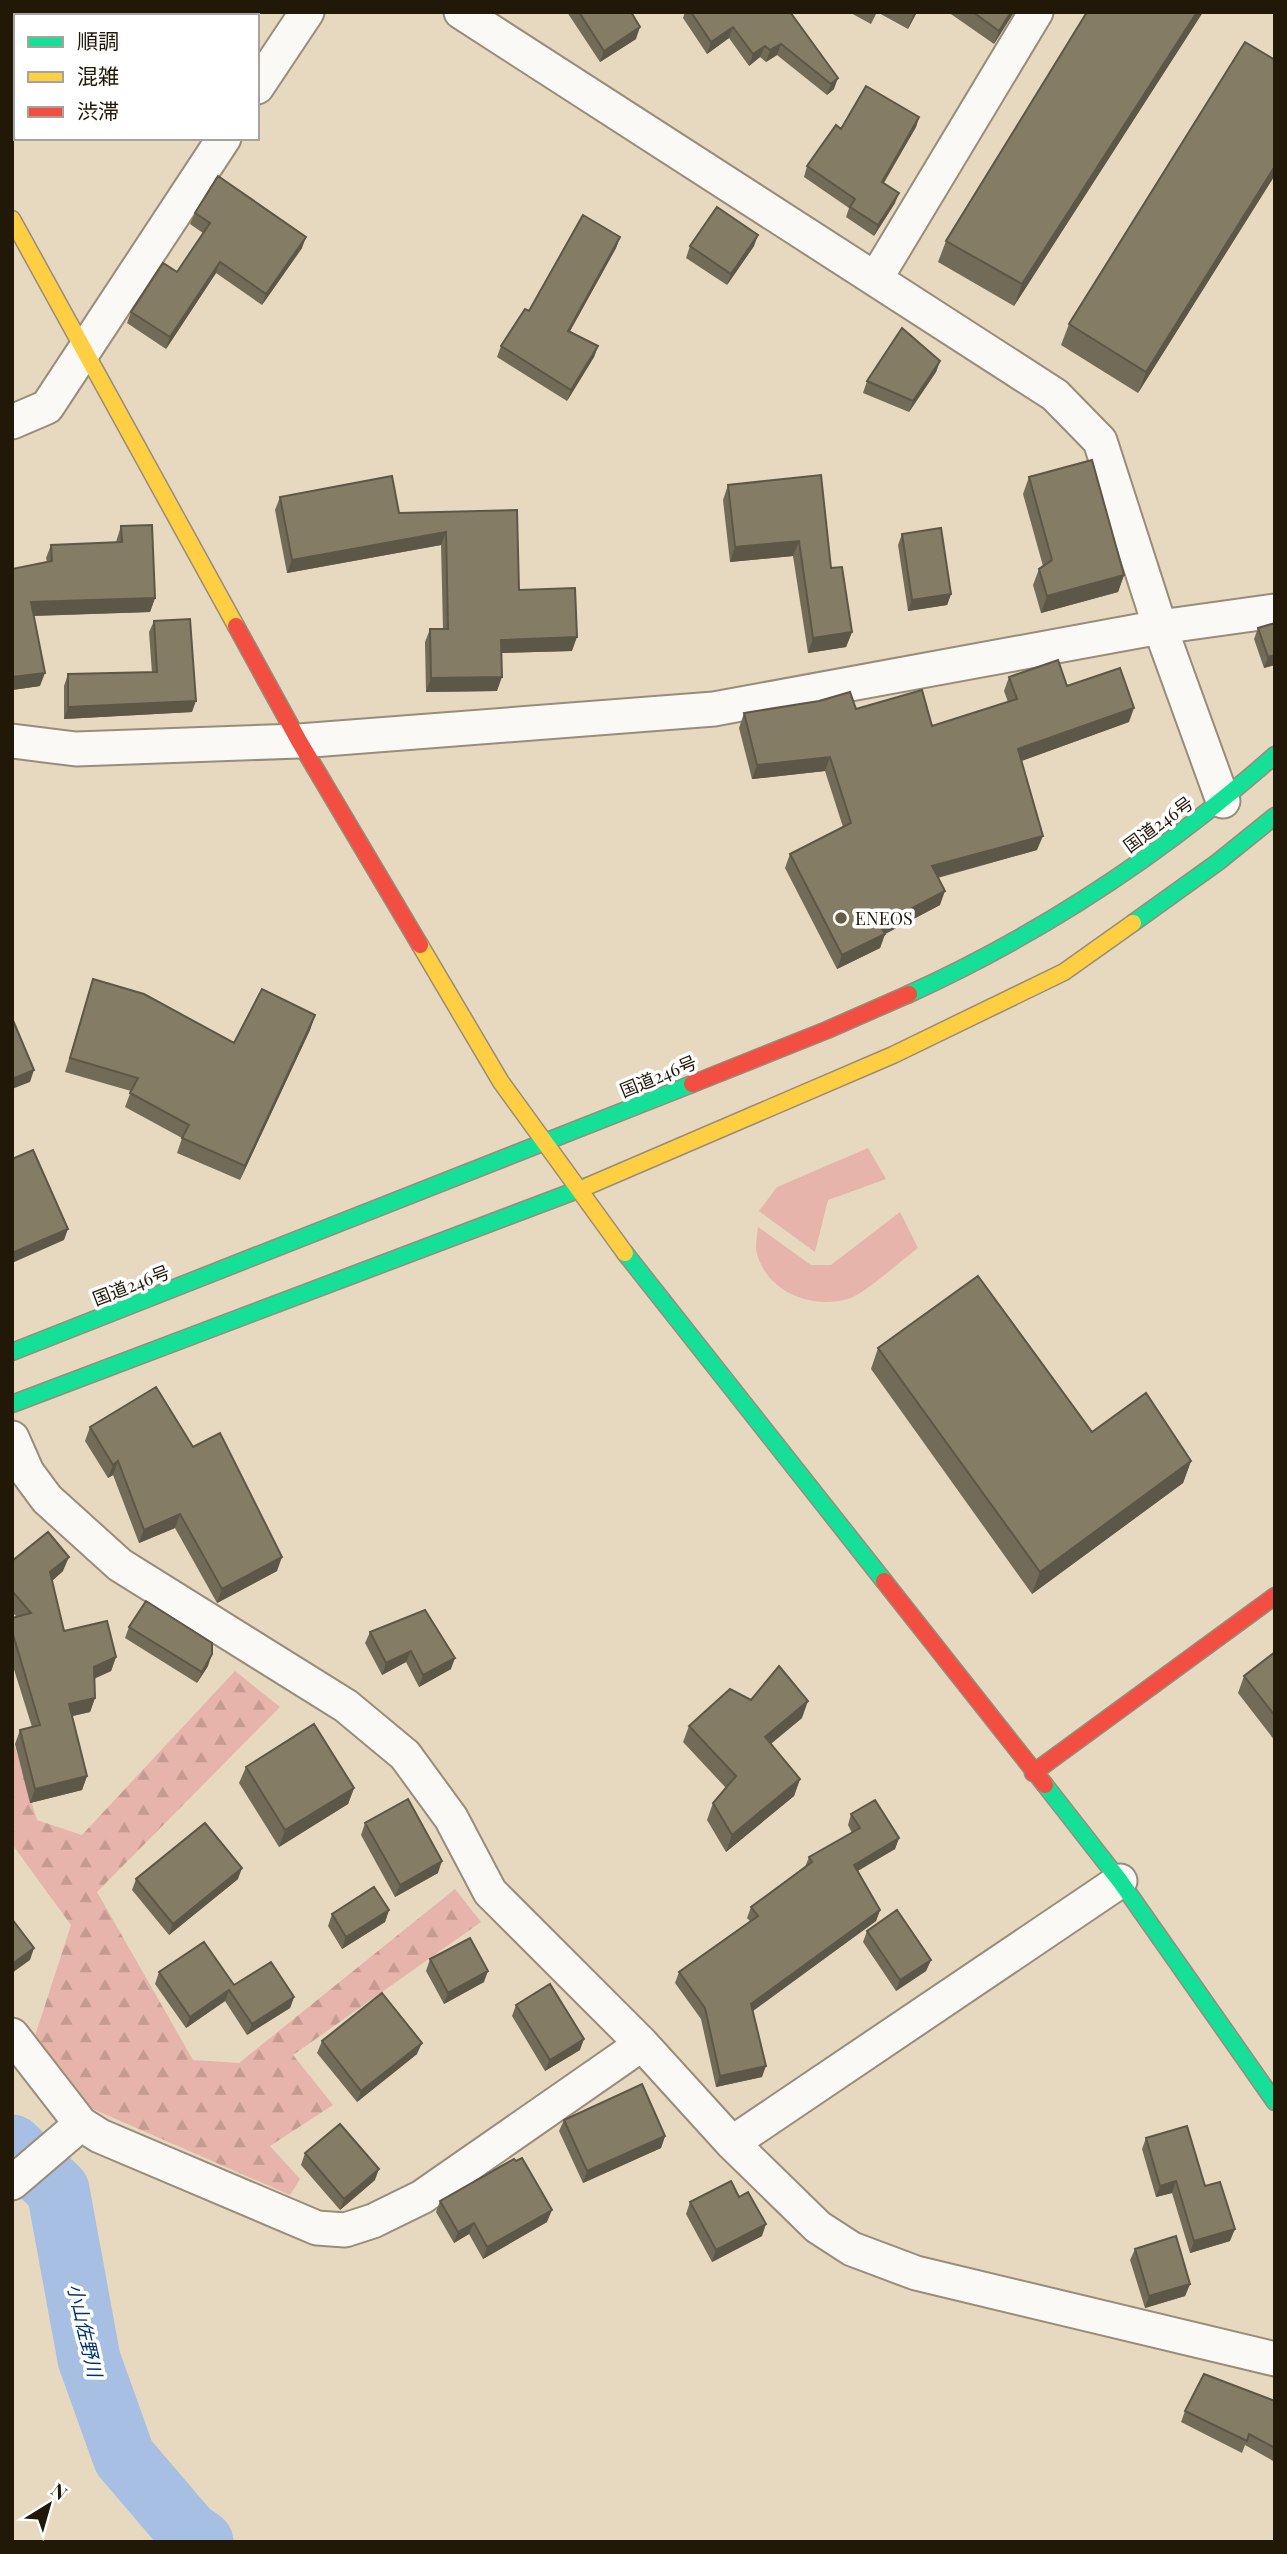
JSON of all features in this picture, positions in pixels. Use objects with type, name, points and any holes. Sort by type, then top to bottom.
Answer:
[{"type":"main road","points":[[12,219],[299,741],[501,1082],[577,1191],[1032,1773],[1120,1881],[1275,2102]]},
{"type":"main road","name":"国道246号","points":[[12,1352],[859,1016],[1008,944],[1100,890],[1223,801],[1275,755]]},
{"type":"main road","points":[[12,1404],[577,1191],[893,1055],[1064,972],[1217,862],[1275,816]]},
{"type":"main road","points":[[1032,1773],[1275,1596]]},
{"type":"street","points":[[259,84],[307,12]]},
{"type":"street","points":[[460,12],[1055,395],[1100,441],[1160,626],[1223,801]]},
{"type":"street","points":[[876,278],[1036,12]]},
{"type":"street","points":[[12,422],[47,407],[223,140]]},
{"type":"street","points":[[12,741],[76,748],[299,741],[714,709],[1160,626],[1275,611]]},
{"type":"street","points":[[12,1438],[27,1472],[47,1499],[120,1565],[346,1706],[405,1755],[452,1818],[490,1892],[642,2044],[732,2143],[818,2227],[852,2249],[916,2273],[1275,2359]]},
{"type":"street","points":[[732,2143],[1120,1881]]},
{"type":"street","points":[[12,2035],[76,2129],[113,2141],[317,2228],[345,2230],[373,2221],[422,2197],[642,2044]]},
{"type":"street","points":[[12,2183],[76,2129]]},
{"type":"green space","points":[[868,1148],[886,1179],[828,1200],[815,1252],[759,1211],[777,1187]]},
{"type":"green space","points":[[900,1212],[918,1248],[873,1284],[848,1299],[820,1302],[793,1295],[771,1279],[757,1254],[758,1227],[811,1265],[831,1265]]},
{"type":"green space","points":[[235,1671],[280,1707],[97,1892],[193,2060],[239,2063],[455,1889],[481,1922],[293,2055],[333,2105],[270,2146],[300,2179],[290,2195],[93,2109],[35,2036],[71,1925],[12,1844],[12,1737],[37,1820],[82,1835]]},
{"type":"building","points":[[181,12],[242,12],[240,14],[180,14]]},
{"type":"building","points":[[579,12],[631,12],[640,27],[604,51]]},
{"type":"building","points":[[691,12],[790,12],[838,78],[831,84],[781,44],[770,50],[765,46],[753,54],[733,27],[711,42]]},
{"type":"building","points":[[973,12],[1011,12],[999,31]]},
{"type":"building","points":[[1087,12],[1197,12],[1022,284],[946,241]]},
{"type":"building","points":[[1245,42],[1275,60],[1275,166],[1146,372],[1069,324]]},
{"type":"building","points":[[866,86],[919,117],[882,182],[899,193],[878,225],[850,207],[855,199],[807,166],[836,125],[841,129]]},
{"type":"building","points":[[218,176],[306,237],[266,294],[220,262],[170,337],[131,312],[163,263],[177,272],[210,223],[195,213]]},
{"type":"building","points":[[717,207],[758,235],[731,274],[690,246]]},
{"type":"building","points":[[583,215],[620,237],[568,331],[598,346],[571,390],[501,346],[525,309],[529,311]]},
{"type":"building","points":[[902,328],[940,361],[913,401],[867,381]]},
{"type":"building","points":[[1092,460],[1124,575],[1047,596],[1039,569],[1052,560],[1029,477]]},
{"type":"building","points":[[821,475],[831,568],[842,567],[852,632],[813,638],[799,541],[735,547],[728,485]]},
{"type":"building","points":[[392,476],[399,513],[517,510],[519,590],[575,588],[577,637],[501,640],[502,677],[431,678],[430,629],[448,629],[446,532],[292,560],[280,497]]},
{"type":"building","points":[[152,525],[155,598],[31,602],[45,673],[12,677],[12,569],[52,561],[51,545],[122,542],[121,526]]},
{"type":"building","points":[[941,528],[951,594],[912,600],[902,534]]},
{"type":"building","points":[[190,619],[196,701],[68,707],[68,674],[157,672],[154,621]]},
{"type":"building","points":[[1275,623],[1275,655],[1268,657],[1258,628]]},
{"type":"building","points":[[1058,660],[1067,686],[1120,668],[1134,708],[1018,749],[1043,836],[932,866],[945,891],[880,925],[885,934],[842,955],[790,854],[851,823],[830,757],[757,765],[744,713],[819,701],[850,692],[856,709],[922,690],[932,726],[1017,699],[1009,677]]},
{"type":"building","points":[[93,979],[144,994],[234,1043],[262,989],[315,1015],[245,1166],[182,1138],[189,1125],[130,1093],[138,1078],[70,1058]]},
{"type":"building","points":[[12,1018],[34,1070],[12,1079]]},
{"type":"building","points":[[33,1150],[68,1229],[12,1253],[12,1159]]},
{"type":"building","points":[[978,1276],[1092,1432],[1146,1393],[1191,1461],[1040,1572],[878,1348]]},
{"type":"building","points":[[156,1387],[193,1447],[220,1433],[282,1557],[222,1589],[180,1514],[144,1530],[118,1461],[113,1465],[90,1427]]},
{"type":"building","points":[[48,1532],[69,1557],[50,1572],[64,1631],[107,1621],[116,1657],[94,1667],[95,1698],[69,1704],[87,1776],[35,1789],[20,1730],[40,1725],[12,1631],[12,1618],[31,1613],[12,1591],[12,1561]]},
{"type":"building","points":[[146,1601],[212,1643],[212,1654],[202,1672],[129,1627]]},
{"type":"building","points":[[425,1610],[455,1658],[423,1675],[411,1651],[386,1663],[370,1632]]},
{"type":"building","points":[[1275,1652],[1275,1716],[1244,1676]]},
{"type":"building","points":[[779,1666],[808,1701],[765,1737],[800,1779],[732,1835],[713,1803],[736,1776],[689,1726],[730,1689],[751,1700]]},
{"type":"building","points":[[314,1724],[354,1788],[285,1830],[246,1767]]},
{"type":"building","points":[[408,1799],[442,1861],[400,1885],[365,1823]]},
{"type":"building","points":[[875,1800],[899,1838],[854,1865],[880,1910],[751,2004],[766,2066],[720,2076],[705,2008],[679,1972],[758,1916],[751,1907],[812,1862],[809,1857],[860,1828],[851,1814]]},
{"type":"building","points":[[205,1823],[242,1868],[173,1924],[136,1879]]},
{"type":"building","points":[[374,1887],[389,1910],[346,1937],[332,1914]]},
{"type":"building","points":[[897,1910],[931,1960],[900,1980],[867,1931]]},
{"type":"building","points":[[12,1919],[34,1948],[12,1964]]},
{"type":"building","points":[[470,1938],[488,1971],[448,1993],[430,1959]]},
{"type":"building","points":[[204,1942],[234,1985],[271,1962],[294,1997],[252,2024],[229,1990],[190,2017],[159,1972]]},
{"type":"building","points":[[550,1984],[584,2039],[550,2060],[516,2005]]},
{"type":"building","points":[[382,1993],[422,2043],[361,2091],[322,2041]]},
{"type":"building","points":[[642,2084],[665,2136],[587,2171],[564,2120]]},
{"type":"building","points":[[340,2124],[379,2169],[344,2199],[305,2153]]},
{"type":"building","points":[[1187,2126],[1205,2186],[1220,2182],[1235,2229],[1194,2241],[1176,2181],[1160,2186],[1146,2138]]},
{"type":"building","points":[[522,2158],[552,2210],[487,2247],[474,2223],[458,2232],[440,2201],[514,2159],[516,2161]]},
{"type":"building","points":[[731,2181],[739,2197],[748,2192],[766,2224],[716,2250],[690,2202]]},
{"type":"building","points":[[1176,2236],[1190,2284],[1149,2296],[1135,2249]]},
{"type":"building","points":[[1204,2374],[1275,2401],[1275,2448],[1249,2434],[1247,2441],[1185,2411]]},
{"type":"waterway","name":"小山佐野川","points":[[12,2146],[58,2190],[89,2359],[124,2457],[188,2532],[202,2542]]},
{"type":"traffic: fast","points":[[909,994],[1007,945],[1101,888],[1190,825],[1275,755]]},
{"type":"traffic: fast","points":[[1133,923],[1218,862],[1275,816]]},
{"type":"traffic: fast","points":[[12,1352],[692,1084]]},
{"type":"traffic: fast","points":[[12,1404],[588,1186]]},
{"type":"traffic: fast","points":[[625,1253],[884,1581]]},
{"type":"traffic: fast","points":[[1045,1785],[1120,1881],[1275,2102]]},
{"type":"traffic: slow","points":[[12,219],[236,626]]},
{"type":"traffic: slow","points":[[588,1186],[893,1055],[1064,972],[1133,923]]},
{"type":"traffic: slow","points":[[420,945],[501,1082],[625,1253]]},
{"type":"traffic: jam","points":[[236,626],[299,741],[420,945]]},
{"type":"traffic: jam","points":[[692,1084],[909,994]]},
{"type":"traffic: jam","points":[[884,1581],[1045,1785]]},
{"type":"traffic: jam","points":[[1033,1773],[1275,1596]]},
{"type":"place","name":"ENEOS","points":[[841,918]]}]
